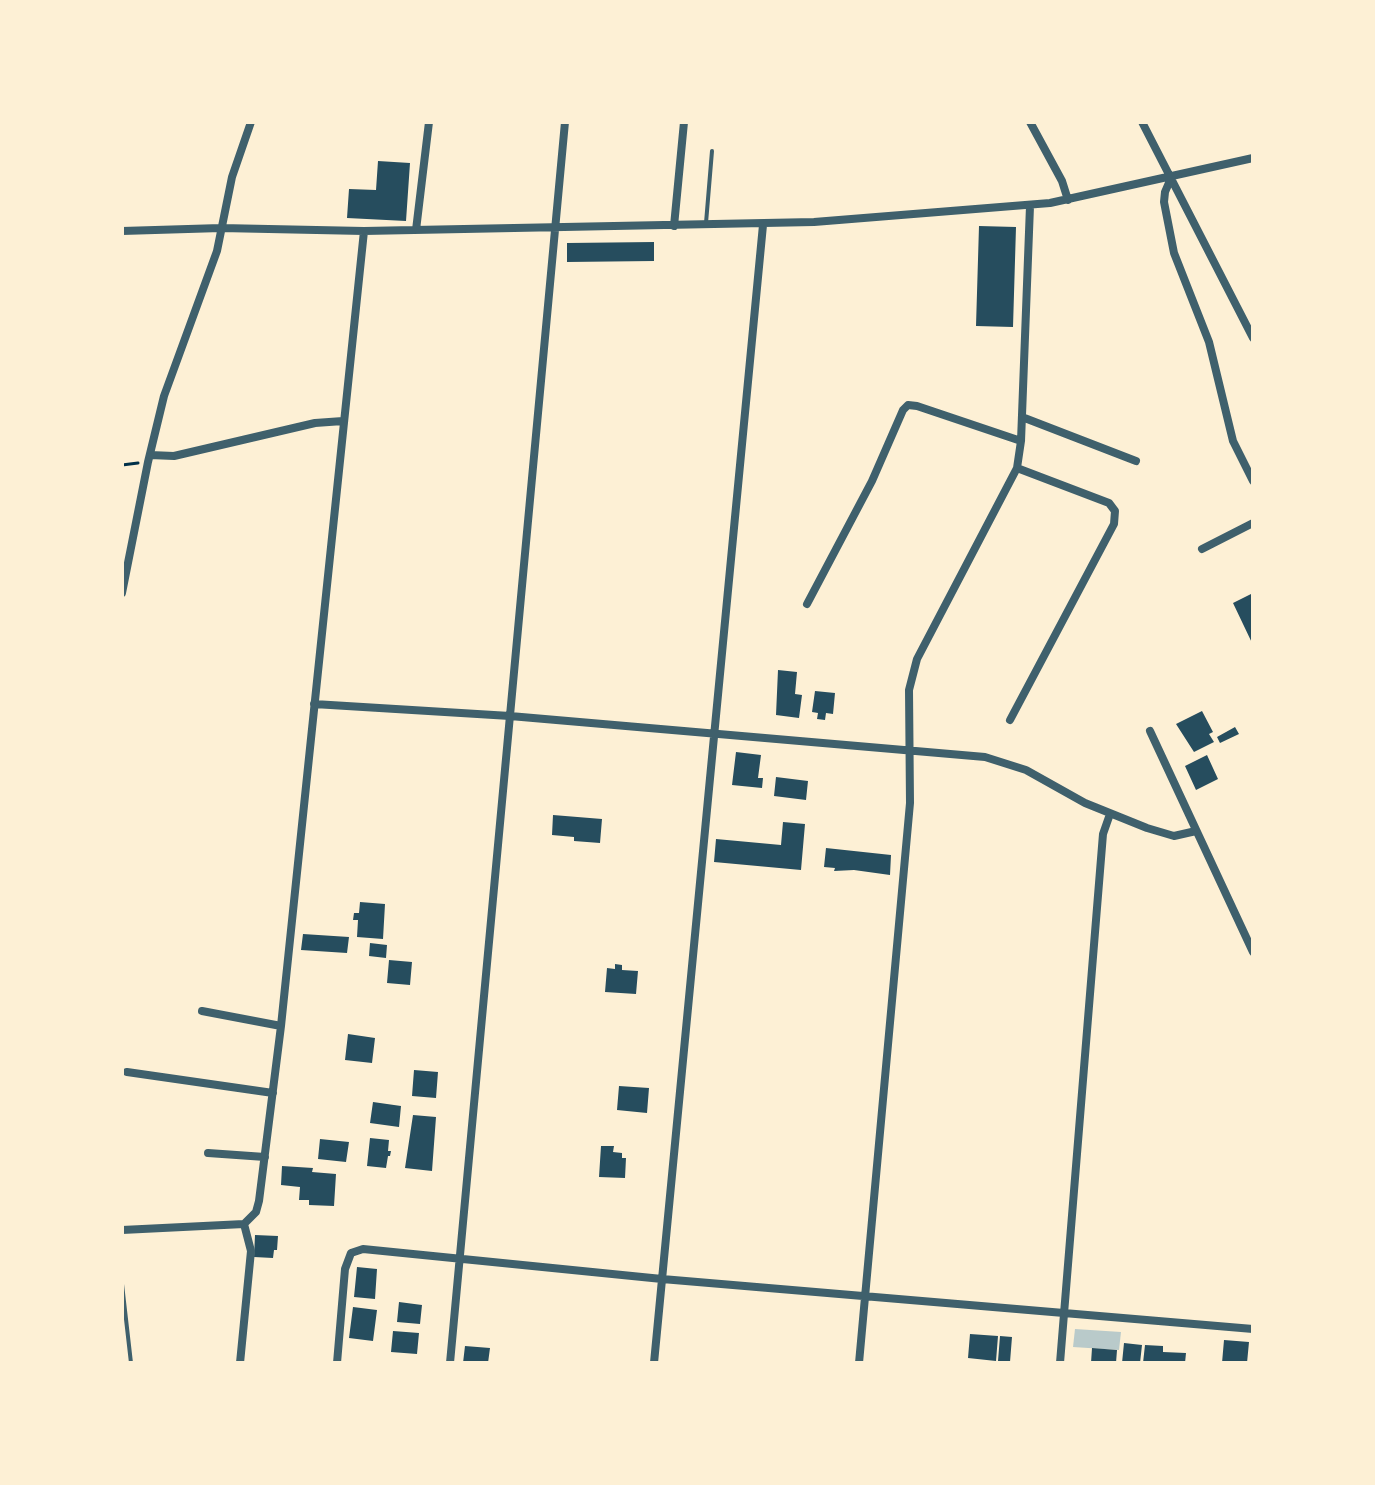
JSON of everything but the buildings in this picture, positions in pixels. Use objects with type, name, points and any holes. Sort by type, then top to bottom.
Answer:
[{"type":"street","points":[[122,593],[164,396],[217,251],[232,177],[251,122]]},
{"type":"street","points":[[416,230],[429,122]]},
{"type":"street","points":[[450,1363],[565,122]]},
{"type":"street","points":[[674,226],[684,122]]},
{"type":"street","points":[[1030,122],[1062,181],[1068,200]]},
{"type":"street","points":[[1142,122],[1253,338]]},
{"type":"street","points":[[122,231],[763,225],[1030,206],[1253,158]]},
{"type":"street","points":[[1171,178],[1164,202],[1174,253],[1209,342],[1233,441],[1253,481]]},
{"type":"street","points":[[859,1363],[910,803],[907,714],[911,673],[964,565],[1017,468],[1021,441],[1030,206]]},
{"type":"street","points":[[654,1363],[763,225]]},
{"type":"street","points":[[122,1230],[244,1224],[256,1212],[259,1201],[281,1026],[364,231]]},
{"type":"street","points":[[807,604],[908,405],[1021,441]]},
{"type":"street","points":[[1022,417],[1136,461]]},
{"type":"street","points":[[150,455],[174,456],[315,423],[343,421]]},
{"type":"street","points":[[1010,720],[1114,524],[1115,511],[1109,503],[1017,468]]},
{"type":"street","points":[[1202,549],[1253,523]]},
{"type":"street","points":[[314,704],[510,716],[985,757],[1011,763],[1110,814],[1159,833],[1184,835],[1196,831]]},
{"type":"street","points":[[1150,731],[1253,952]]},
{"type":"street","points":[[1060,1363],[1103,834],[1110,814]]},
{"type":"street","points":[[202,1011],[281,1026]]},
{"type":"street","points":[[127,1072],[273,1093]]},
{"type":"street","points":[[208,1153],[265,1157]]},
{"type":"street","points":[[240,1363],[251,1251],[244,1224]]},
{"type":"street","points":[[337,1363],[345,1269],[351,1253],[363,1249],[662,1279],[1253,1329]]},
{"type":"lane","points":[[705,225],[712,151]]},
{"type":"lane","points":[[122,1284],[131,1363]]},
{"type":"shaded area","points":[[1075,1329],[1121,1332],[1119,1350],[1073,1347]]}]
